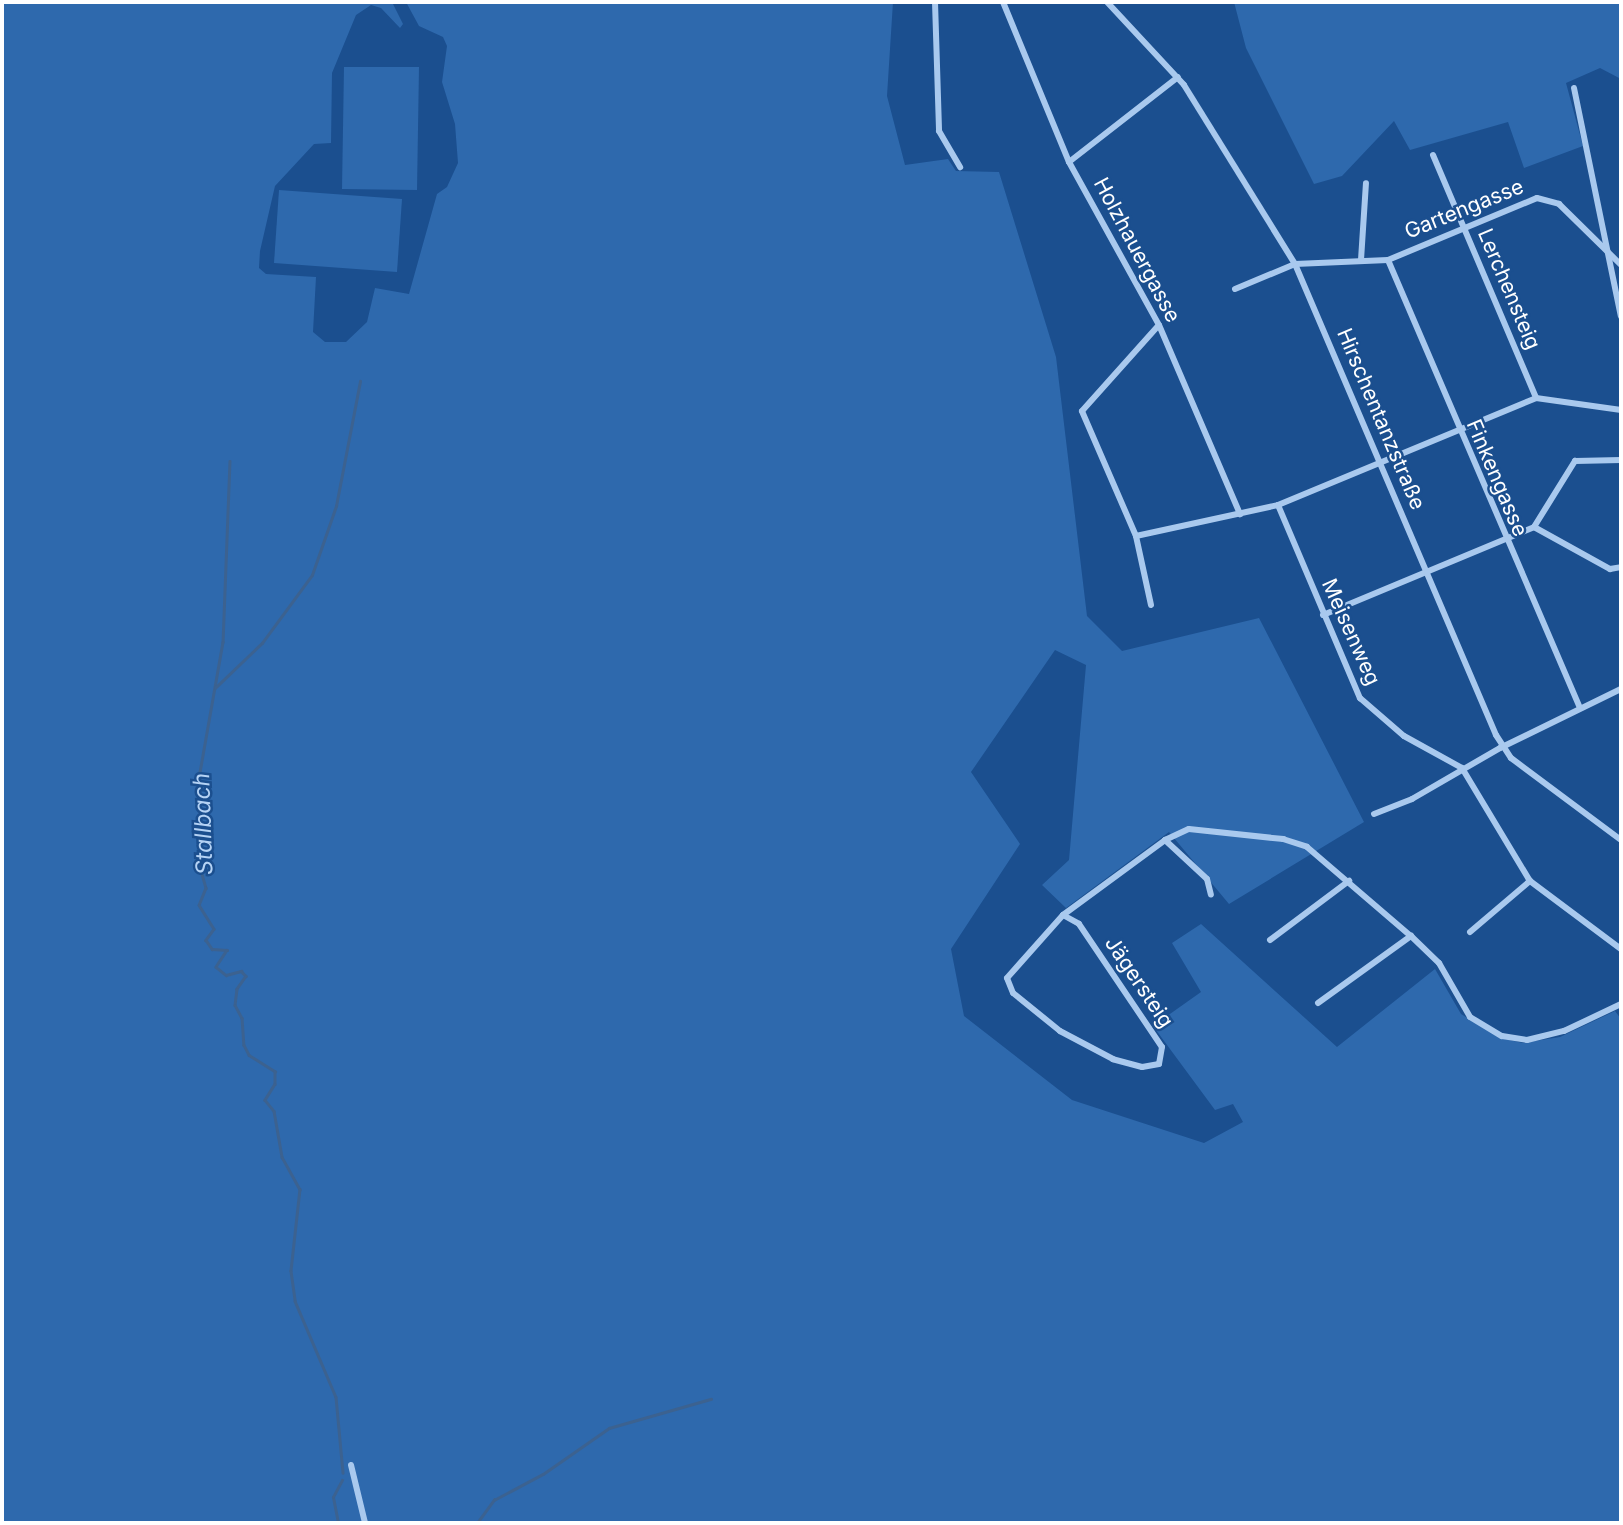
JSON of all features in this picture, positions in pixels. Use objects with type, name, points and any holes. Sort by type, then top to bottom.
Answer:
[{"type":"street","points":[[936,2],[939,131],[960,167]]},
{"type":"street","name":"Holzhauergasse","points":[[1003,2],[1069,162],[1159,325],[1240,514]]},
{"type":"street","name":"Hirschentanzstraße","points":[[1107,2],[1178,77],[1295,264],[1503,746],[1511,758],[1621,840]]},
{"type":"street","points":[[1069,162],[1178,77]]},
{"type":"street","points":[[1574,88],[1621,316]]},
{"type":"street","name":"Lerchensteig","points":[[1433,155],[1535,398]]},
{"type":"street","points":[[1361,260],[1366,183]]},
{"type":"street","name":"Gartengasse","points":[[1235,289],[1295,264],[1388,260],[1537,198],[1548,198],[1609,257],[1621,265]]},
{"type":"street","name":"Finkengasse","points":[[1388,260],[1504,540],[1580,708]]},
{"type":"street","points":[[1151,605],[1136,536],[1082,411],[1159,325]]},
{"type":"street","points":[[1136,536],[1278,505],[1535,398],[1621,410]]},
{"type":"street","points":[[1323,615],[1534,527],[1575,461],[1621,460]]},
{"type":"street","name":"Meisenweg","points":[[1278,505],[1344,670],[1366,705],[1405,736],[1462,768],[1530,881],[1621,949]]},
{"type":"street","points":[[1534,527],[1610,569],[1621,567]]},
{"type":"street","points":[[1374,814],[1412,799],[1503,746],[1621,689]]},
{"type":"street","points":[[1063,915],[1165,840],[1193,829],[1290,840],[1307,847],[1411,936],[1439,963],[1470,1017],[1502,1036],[1527,1040],[1564,1031],[1621,1003]]},
{"type":"street","points":[[1165,840],[1207,879],[1211,895]]},
{"type":"street","points":[[1270,940],[1349,881]]},
{"type":"street","points":[[1470,932],[1530,881]]},
{"type":"street","name":"Jägersteig","points":[[1063,915],[1079,924],[1159,1043],[1159,1064],[1147,1068],[1122,1062],[1060,1031],[1013,993],[1007,978],[1063,915]]},
{"type":"street","points":[[1318,1003],[1411,936]]},
{"type":"street","points":[[351,1465],[365,1523]]},
{"type":"shaded area","points":[[2,2],[392,2],[403,24],[400,28],[381,8],[371,5],[356,15],[332,73],[331,143],[314,144],[275,186],[260,251],[259,268],[266,274],[316,277],[313,332],[325,342],[346,342],[367,322],[375,288],[409,294],[437,194],[447,187],[458,163],[455,124],[442,82],[447,46],[443,37],[419,26],[406,2],[893,2],[887,96],[905,165],[948,159],[956,171],[999,172],[1056,357],[1087,616],[1122,651],[1259,618],[1364,822],[1229,904],[1169,832],[1066,908],[1042,885],[1069,860],[1086,665],[1055,650],[971,772],[1020,844],[951,949],[964,1016],[1072,1100],[1204,1143],[1243,1122],[1233,1104],[1215,1110],[1153,1026],[1201,992],[1172,943],[1201,924],[1337,1047],[1435,969],[1461,1014],[1500,1038],[1523,1043],[1560,1037],[1615,1011],[1621,1019],[1621,1523],[2,1523]]},
{"type":"shaded area","points":[[1234,2],[1621,2],[1621,79],[1600,68],[1566,83],[1583,146],[1524,168],[1508,122],[1410,150],[1394,121],[1342,176],[1314,184],[1246,48]]},
{"type":"shaded area","points":[[344,67],[419,67],[417,190],[342,189]]},
{"type":"shaded area","points":[[279,190],[402,199],[397,272],[274,263]]},
{"type":"waterway","points":[[215,688],[262,643],[312,575],[336,506],[360,381]]},
{"type":"waterway","name":"Stallbach","points":[[230,461],[223,642],[200,772],[200,867],[206,888],[199,905],[214,929],[206,940],[212,949],[227,950],[216,967],[226,975],[241,971],[246,976],[237,989],[235,1005],[242,1018],[244,1045],[249,1055],[275,1071],[275,1084],[265,1100],[274,1111],[282,1157],[300,1189],[291,1271],[295,1301],[336,1397],[343,1473]]},
{"type":"waterway","points":[[477,1523],[494,1500],[543,1474],[609,1428],[711,1399]]},
{"type":"waterway","name":"Stallbach","points":[[338,1523],[333,1497],[342,1480]]}]
